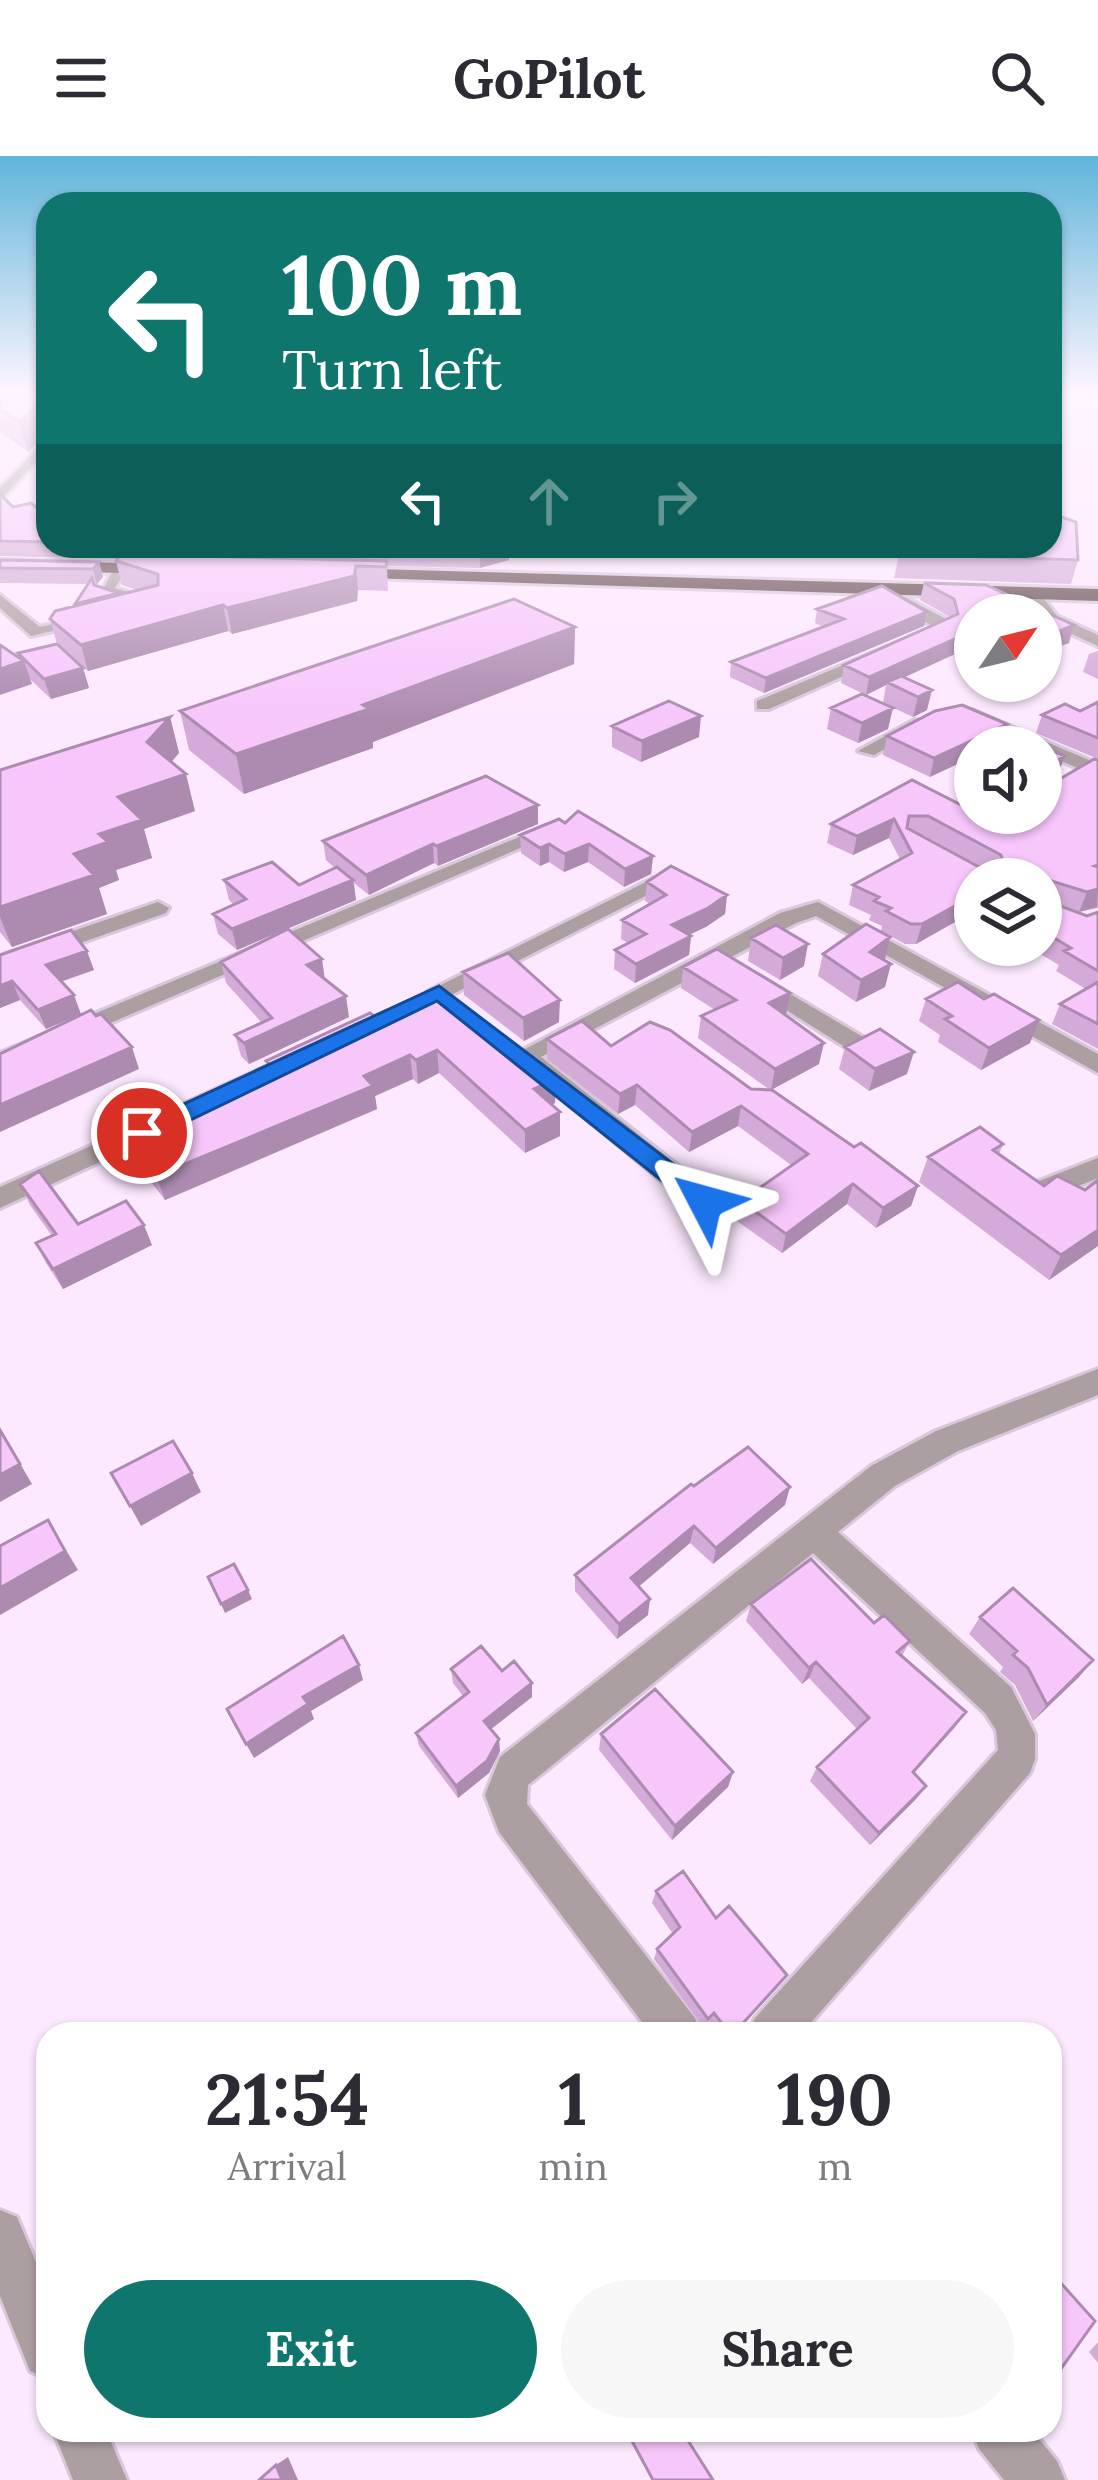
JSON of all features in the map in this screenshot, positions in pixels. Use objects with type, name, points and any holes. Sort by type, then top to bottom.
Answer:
[{"type":"highway","points":[[0,565],[193,569]]},
{"type":"highway","points":[[312,572],[1098,595]]},
{"type":"street","points":[[0,600],[38,633],[155,604],[106,590],[122,568]]},
{"type":"street","points":[[763,705],[944,626],[879,589]]},
{"type":"street","points":[[1033,593],[1051,619],[1098,640]]},
{"type":"street","points":[[817,683],[836,692]]},
{"type":"street","points":[[868,751],[902,724],[948,714],[975,715],[1092,768]]},
{"type":"street","points":[[1062,780],[1092,768]]},
{"type":"street","points":[[0,1062],[572,822]]},
{"type":"street","points":[[437,1000],[654,884]]},
{"type":"street","points":[[0,964],[158,908]]},
{"type":"street","points":[[705,1202],[515,1050],[636,1010],[716,956],[818,908],[1098,1065]]},
{"type":"street","points":[[716,956],[854,1042]]},
{"type":"street","points":[[0,1198],[337,1041]]},
{"type":"street","points":[[1048,1188],[1098,1167]]},
{"type":"street","points":[[670,2022],[503,1803],[505,1786],[514,1772],[812,1530],[910,1460],[1098,1382]]},
{"type":"street","points":[[782,2022],[1016,1759],[1018,1740],[1014,1723],[998,1700],[812,1530]]},
{"type":"street","points":[[0,2234],[36,2323]]},
{"type":"street","points":[[1008,2442],[1038,2480]]},
{"type":"building","points":[[0,501],[36,507],[36,542],[0,541]]},
{"type":"building","points":[[1062,517],[1076,522],[1078,560],[1018,558],[1062,558]]},
{"type":"building","points":[[0,560],[99,562],[93,569],[0,568]]},
{"type":"building","points":[[116,561],[387,561],[386,567],[356,566],[354,576],[227,608],[223,605],[81,645],[50,619],[55,611],[158,585],[158,574]]},
{"type":"building","points":[[92,578],[94,585],[119,593],[75,604]]},
{"type":"building","points":[[924,583],[986,585],[1006,594],[954,594],[954,599]]},
{"type":"building","points":[[882,586],[927,612],[766,678],[731,662],[844,619],[817,609]]},
{"type":"building","points":[[514,599],[575,627],[363,705],[369,709],[236,754],[180,711]]},
{"type":"building","points":[[954,616],[954,639],[869,677],[844,665]]},
{"type":"building","points":[[57,644],[83,668],[44,679],[18,653]]},
{"type":"building","points":[[0,645],[24,661],[0,669]]},
{"type":"building","points":[[901,676],[932,690],[918,697],[887,682]]},
{"type":"building","points":[[862,694],[893,708],[862,723],[831,708]]},
{"type":"building","points":[[669,701],[701,716],[642,741],[612,726]]},
{"type":"building","points":[[1098,702],[1098,738],[1042,715],[1065,704],[1080,711]]},
{"type":"building","points":[[962,705],[1007,724],[954,726],[954,749],[934,758],[887,736],[935,711]]},
{"type":"building","points":[[170,717],[147,742],[186,774],[118,797],[142,820],[99,834],[108,842],[74,854],[94,875],[0,907],[0,770]]},
{"type":"building","points":[[1098,760],[1098,889],[1087,892],[1062,884],[1062,858],[1002,858],[962,834],[1062,834],[1062,778]]},
{"type":"building","points":[[486,776],[538,805],[366,875],[323,841]]},
{"type":"building","points":[[912,780],[954,801],[954,830],[928,816],[909,816],[907,828],[962,858],[954,858],[954,906],[922,924],[911,924],[886,911],[891,908],[874,901],[879,897],[853,885],[912,853],[894,819],[857,836],[831,824]]},
{"type":"building","points":[[578,811],[653,856],[625,869],[589,844],[565,854],[549,844],[540,848],[520,835],[559,819],[565,823]]},
{"type":"building","points":[[272,862],[299,885],[337,867],[353,880],[232,929],[213,914],[246,899],[224,880]]},
{"type":"building","points":[[671,866],[727,895],[672,925],[691,936],[636,964],[615,950],[646,934],[622,920],[666,895],[647,882]]},
{"type":"building","points":[[1062,907],[1087,916],[1098,912],[1098,971],[1064,951],[1071,948],[1062,943]]},
{"type":"building","points":[[866,924],[890,937],[870,952],[891,964],[861,980],[823,954]]},
{"type":"building","points":[[776,925],[808,944],[783,958],[751,938]]},
{"type":"building","points":[[288,929],[322,959],[307,965],[346,996],[244,1043],[235,1035],[272,1018],[221,962]]},
{"type":"building","points":[[71,930],[87,951],[46,965],[74,995],[38,1010],[12,981],[0,986],[0,955]]},
{"type":"building","points":[[717,949],[790,993],[769,1003],[824,1043],[775,1069],[701,1016],[736,1000],[683,967]]},
{"type":"building","points":[[508,953],[560,1000],[523,1018],[463,972]]},
{"type":"building","points":[[958,982],[984,999],[994,994],[1039,1020],[989,1048],[945,1019],[952,1016],[926,999]]},
{"type":"building","points":[[1098,982],[1098,1024],[1060,1004]]},
{"type":"building","points":[[440,988],[556,1079],[534,1089],[560,1112],[525,1130],[437,1050],[416,1060],[410,1055],[364,1076],[373,1086],[156,1176],[123,1134],[159,1118],[163,1124],[279,1073],[266,1061],[370,1013],[374,1016]]},
{"type":"building","points":[[91,1010],[96,1016],[101,1014],[132,1047],[0,1105],[0,1054]]},
{"type":"building","points":[[582,1021],[611,1046],[650,1022],[670,1030],[751,1089],[772,1090],[854,1147],[861,1143],[918,1186],[883,1208],[853,1184],[786,1234],[741,1201],[808,1154],[741,1106],[692,1132],[637,1085],[620,1094],[547,1039]]},
{"type":"building","points":[[880,1029],[914,1052],[875,1069],[845,1047]]},
{"type":"building","points":[[980,1127],[1003,1144],[993,1150],[1044,1186],[1057,1176],[1085,1190],[1098,1180],[1098,1230],[1061,1255],[928,1157]]},
{"type":"building","points":[[39,1171],[78,1224],[126,1201],[144,1225],[53,1269],[36,1243],[56,1234],[20,1184]]},
{"type":"building","points":[[0,1430],[20,1464],[0,1475]]},
{"type":"building","points":[[173,1441],[192,1473],[130,1506],[111,1473]]},
{"type":"building","points":[[748,1447],[790,1487],[716,1548],[694,1526],[631,1578],[650,1599],[619,1624],[575,1575],[691,1484]]},
{"type":"building","points":[[48,1520],[65,1551],[0,1588],[0,1546]]},
{"type":"building","points":[[811,1559],[874,1623],[884,1615],[910,1641],[897,1652],[966,1712],[913,1772],[926,1786],[879,1833],[817,1767],[869,1718],[816,1662],[809,1668],[751,1604]]},
{"type":"building","points":[[234,1564],[248,1590],[221,1604],[208,1577]]},
{"type":"building","points":[[1013,1588],[1093,1660],[1047,1705],[1028,1668],[1013,1655],[1017,1651],[980,1617]]},
{"type":"building","points":[[343,1636],[359,1665],[303,1697],[308,1704],[246,1744],[227,1709]]},
{"type":"building","points":[[481,1646],[502,1671],[514,1661],[532,1683],[484,1721],[499,1739],[487,1761],[456,1786],[416,1733],[469,1692],[451,1669]]},
{"type":"building","points":[[655,1689],[733,1772],[675,1826],[601,1734]]},
{"type":"building","points":[[683,1871],[716,1918],[729,1906],[787,1975],[744,2022],[721,2022],[714,2013],[708,2019],[657,1949],[680,1927],[656,1891]]},
{"type":"building","points":[[1062,2284],[1095,2321],[1062,2367]]},
{"type":"building","points":[[632,2442],[689,2442],[713,2480],[653,2480]]},
{"type":"building","points":[[276,2465],[282,2480],[259,2480]]},
{"type":"route","points":[[142,1133],[439,992],[705,1202]]}]
